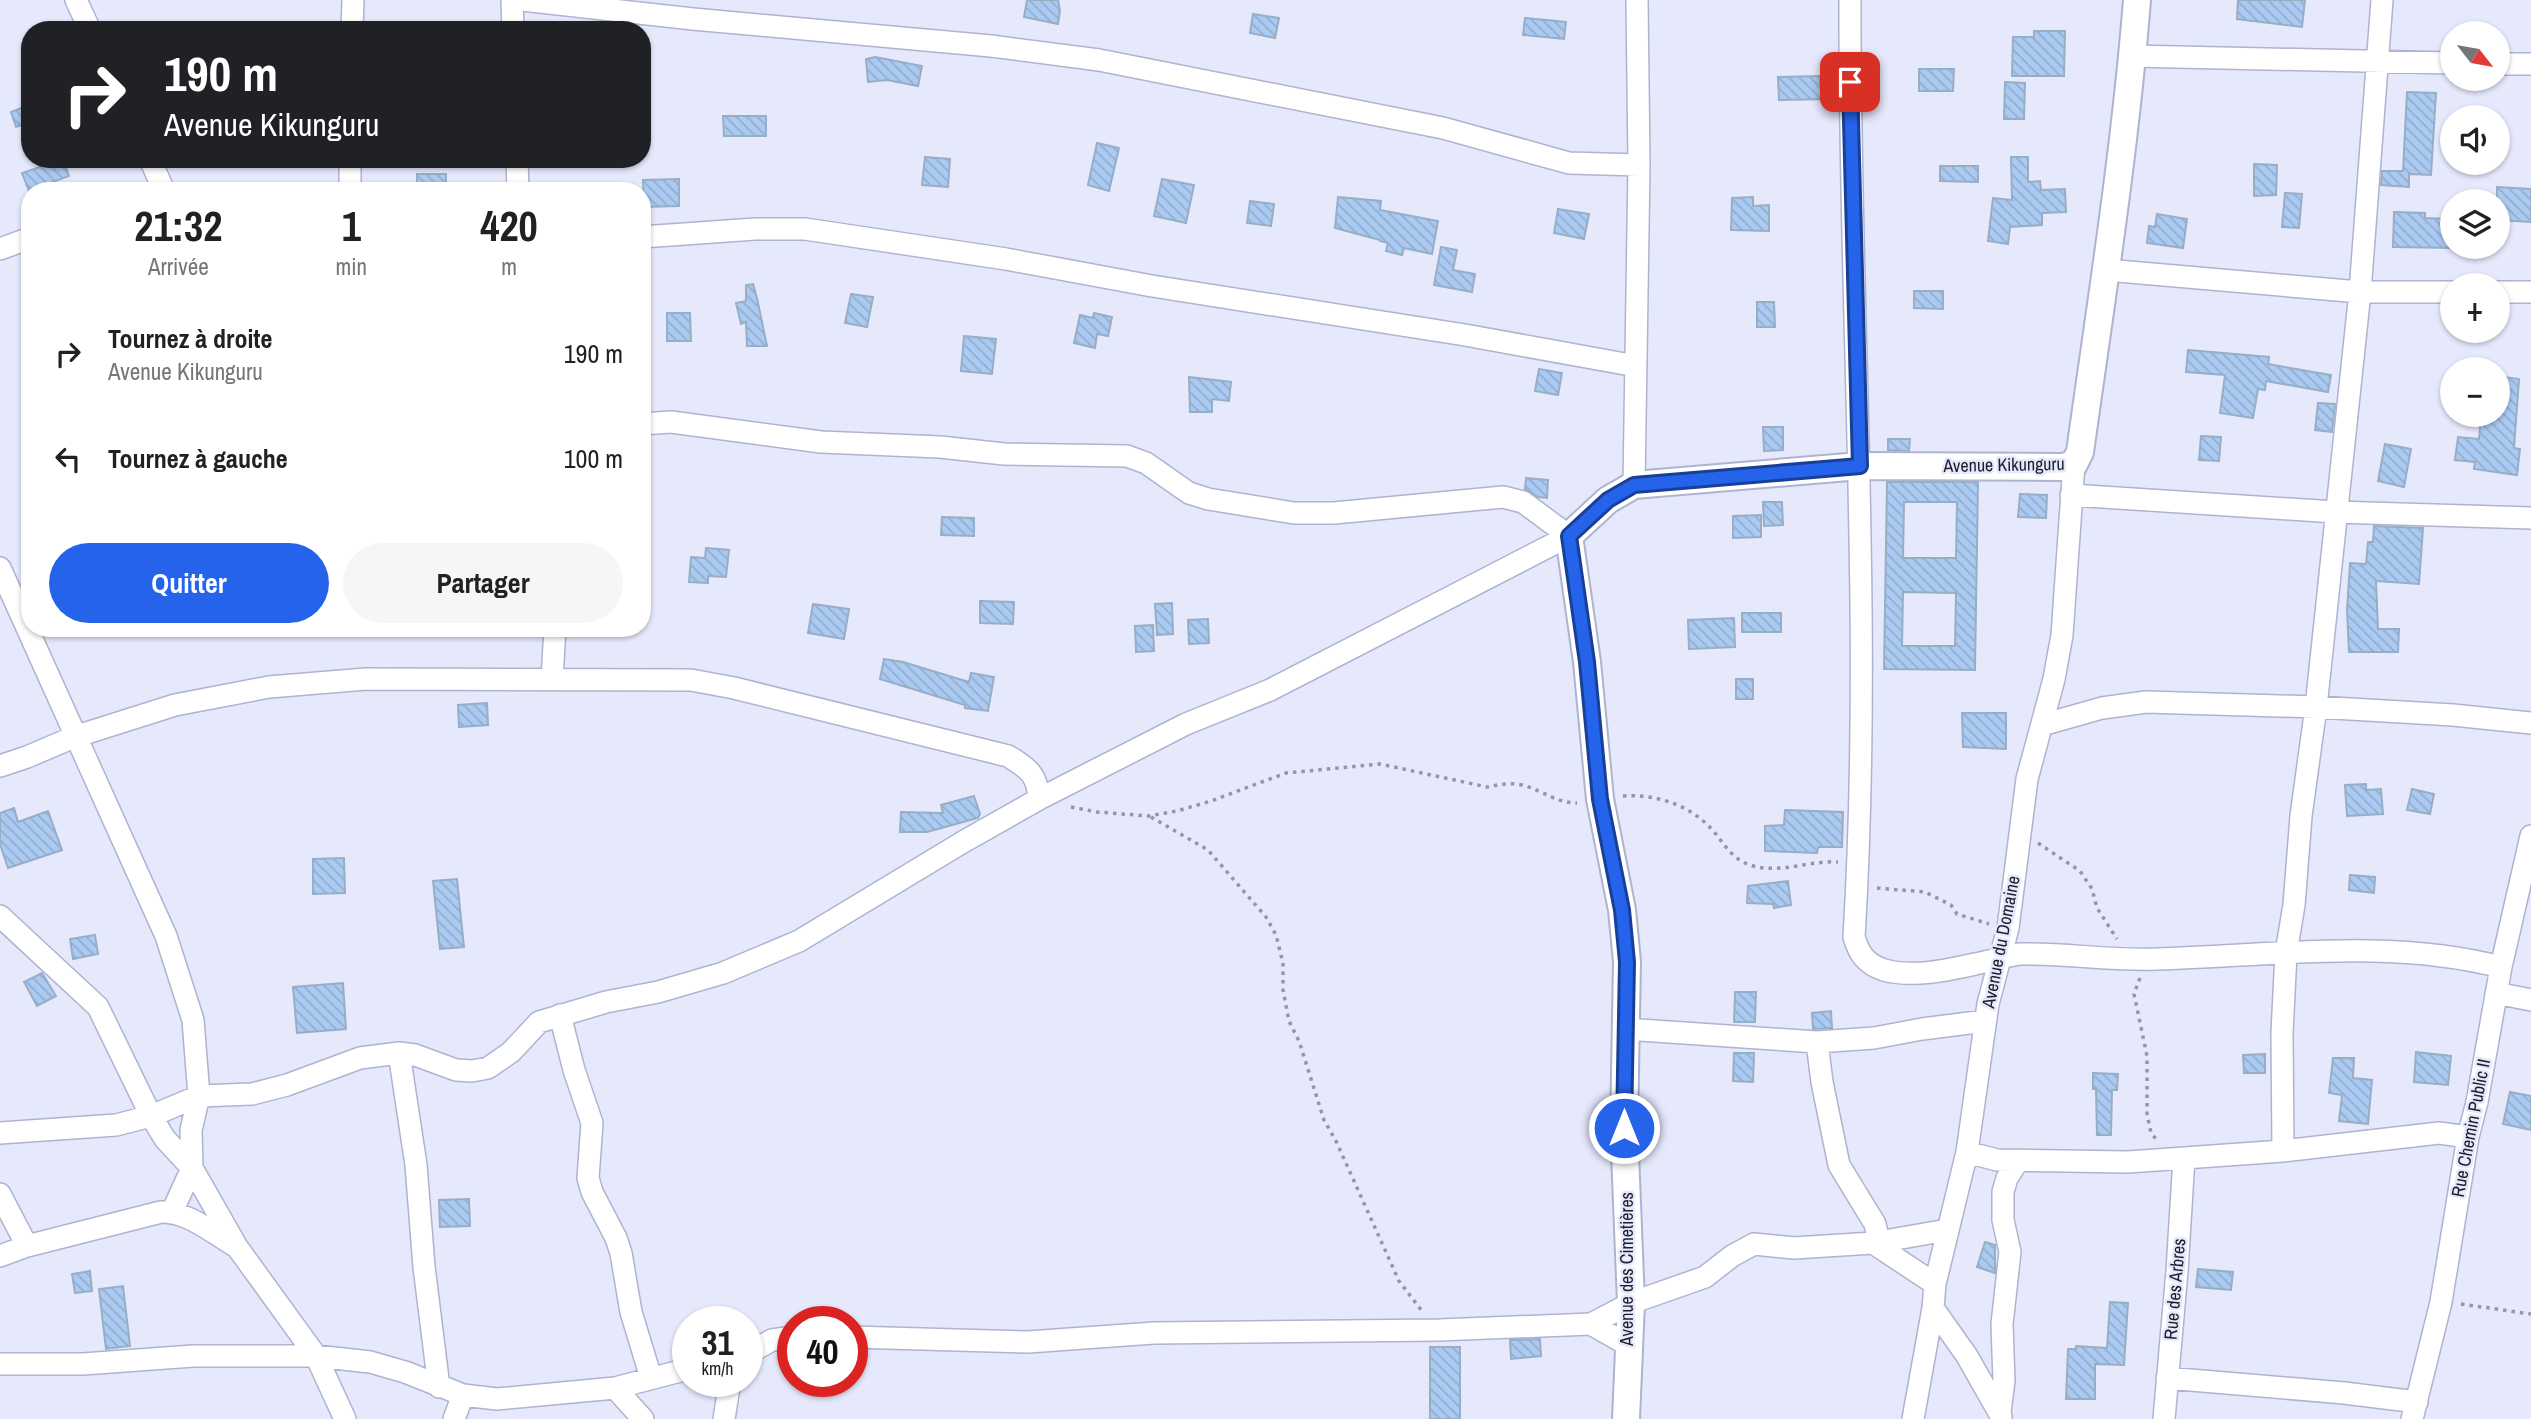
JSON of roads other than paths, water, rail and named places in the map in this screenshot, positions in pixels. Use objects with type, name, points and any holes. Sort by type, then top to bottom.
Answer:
[{"type":"street","points":[[76,0],[86,21]]},
{"type":"street","points":[[353,21],[354,0]]},
{"type":"street","points":[[512,0],[513,21]]},
{"type":"street","points":[[522,0],[693,19],[991,46],[1099,60],[1443,128],[1569,163],[1639,165]]},
{"type":"street","points":[[1634,485],[1639,165],[1637,0]]},
{"type":"street","points":[[1850,0],[1850,109],[1860,466],[1857,886],[1854,937],[1858,953],[1869,963],[1885,970],[1918,973],[1955,968],[2016,954],[2155,960],[2357,951],[2446,955],[2501,967]]},
{"type":"street","name":"Avenue Kikunguru","points":[[1569,536],[1608,500],[1634,485],[1860,466],[2062,467],[2074,464],[2080,452],[2106,270],[2137,0]]},
{"type":"street","points":[[2283,1151],[2282,1033],[2286,953],[2294,905],[2301,816],[2316,707],[2360,292],[2382,0]]},
{"type":"street","points":[[2132,56],[2440,63]]},
{"type":"street","points":[[2510,64],[2531,64]]},
{"type":"street","points":[[651,236],[755,229],[805,229],[1006,259],[1152,286],[1465,335],[1636,366]]},
{"type":"street","points":[[0,249],[21,241]]},
{"type":"street","points":[[2106,270],[2360,292],[2440,292]]},
{"type":"street","points":[[2510,292],[2531,292]]},
{"type":"street","points":[[0,1133],[116,1125],[151,1116],[199,1096],[252,1094],[288,1085],[360,1058],[399,1053],[415,1055],[456,1070],[472,1072],[488,1068],[511,1052],[539,1022],[723,973],[799,941],[1039,799],[1186,723],[1270,690],[1569,536],[1523,502],[1503,497],[1313,514],[1208,499],[1189,493],[1146,463],[1127,456],[1004,454],[940,447],[821,442],[671,422],[651,423]]},
{"type":"street","name":"Avenue du Domaine","points":[[1913,1419],[1936,1284],[1967,1152],[1985,1021],[2008,928],[2028,779],[2063,635],[2074,464]]},
{"type":"street","points":[[2071,495],[2335,512],[2531,518]]},
{"type":"street","name":"Avenue des Cimetières","points":[[1569,536],[1587,662],[1600,799],[1622,910],[1627,962],[1624,1128],[1631,1303],[1626,1419]]},
{"type":"street","points":[[0,568],[21,616]]},
{"type":"street","points":[[30,637],[166,936],[193,1020],[199,1096],[191,1130],[192,1168],[172,1212]]},
{"type":"street","points":[[552,679],[554,637]]},
{"type":"street","points":[[0,766],[74,737],[175,705],[269,687],[366,679],[691,680],[734,688],[1009,756],[1026,767],[1037,782],[1039,799]]},
{"type":"street","points":[[2042,725],[2102,708],[2146,702],[2316,707],[2453,715],[2531,723]]},
{"type":"street","name":"Rue Chemin Public II","points":[[2415,1411],[2441,1302],[2468,1137],[2496,992],[2531,836]]},
{"type":"street","points":[[0,916],[98,1007],[151,1116],[165,1139],[192,1168],[237,1247],[316,1356],[345,1419]]},
{"type":"street","points":[[2496,992],[2531,1000]]},
{"type":"street","points":[[560,1015],[574,1070],[592,1123],[588,1178],[621,1253],[631,1312],[651,1378]]},
{"type":"street","points":[[1625,1029],[1817,1042],[1874,1038],[1985,1021]]},
{"type":"street","points":[[1817,1042],[1824,1094],[1839,1165],[1875,1224],[1877,1233],[1873,1243]]},
{"type":"street","points":[[399,1053],[416,1165],[424,1267],[439,1387]]},
{"type":"street","points":[[1967,1152],[1997,1160],[2129,1162],[2283,1151],[2428,1134],[2468,1137]]},
{"type":"street","name":"Rue des Arbres","points":[[2164,1419],[2184,1158]]},
{"type":"street","points":[[2001,1415],[2004,1381],[2002,1324],[2010,1252],[2003,1220],[2003,1192],[2007,1178],[2018,1161]]},
{"type":"street","points":[[0,1194],[27,1246]]},
{"type":"street","points":[[0,1256],[27,1246],[161,1212],[172,1212],[237,1247]]},
{"type":"street","points":[[868,1337],[1028,1342],[1154,1334],[1439,1330],[1591,1324],[1631,1303],[1705,1277],[1732,1256],[1755,1244],[1794,1248],[1873,1243],[1947,1230]]},
{"type":"street","points":[[1873,1243],[1936,1284]]},
{"type":"street","points":[[1933,1308],[1967,1356],[2001,1415]]},
{"type":"street","points":[[1591,1324],[1628,1345]]},
{"type":"street","points":[[0,1364],[83,1364],[193,1356],[316,1356],[370,1362],[405,1372],[463,1395],[497,1399],[615,1388],[672,1373]]},
{"type":"street","points":[[2167,1378],[2344,1392],[2415,1411]]},
{"type":"street","points":[[615,1388],[643,1419]]},
{"type":"street","points":[[454,1419],[463,1395]]},
{"type":"street","points":[[724,1419],[727,1397]]}]
